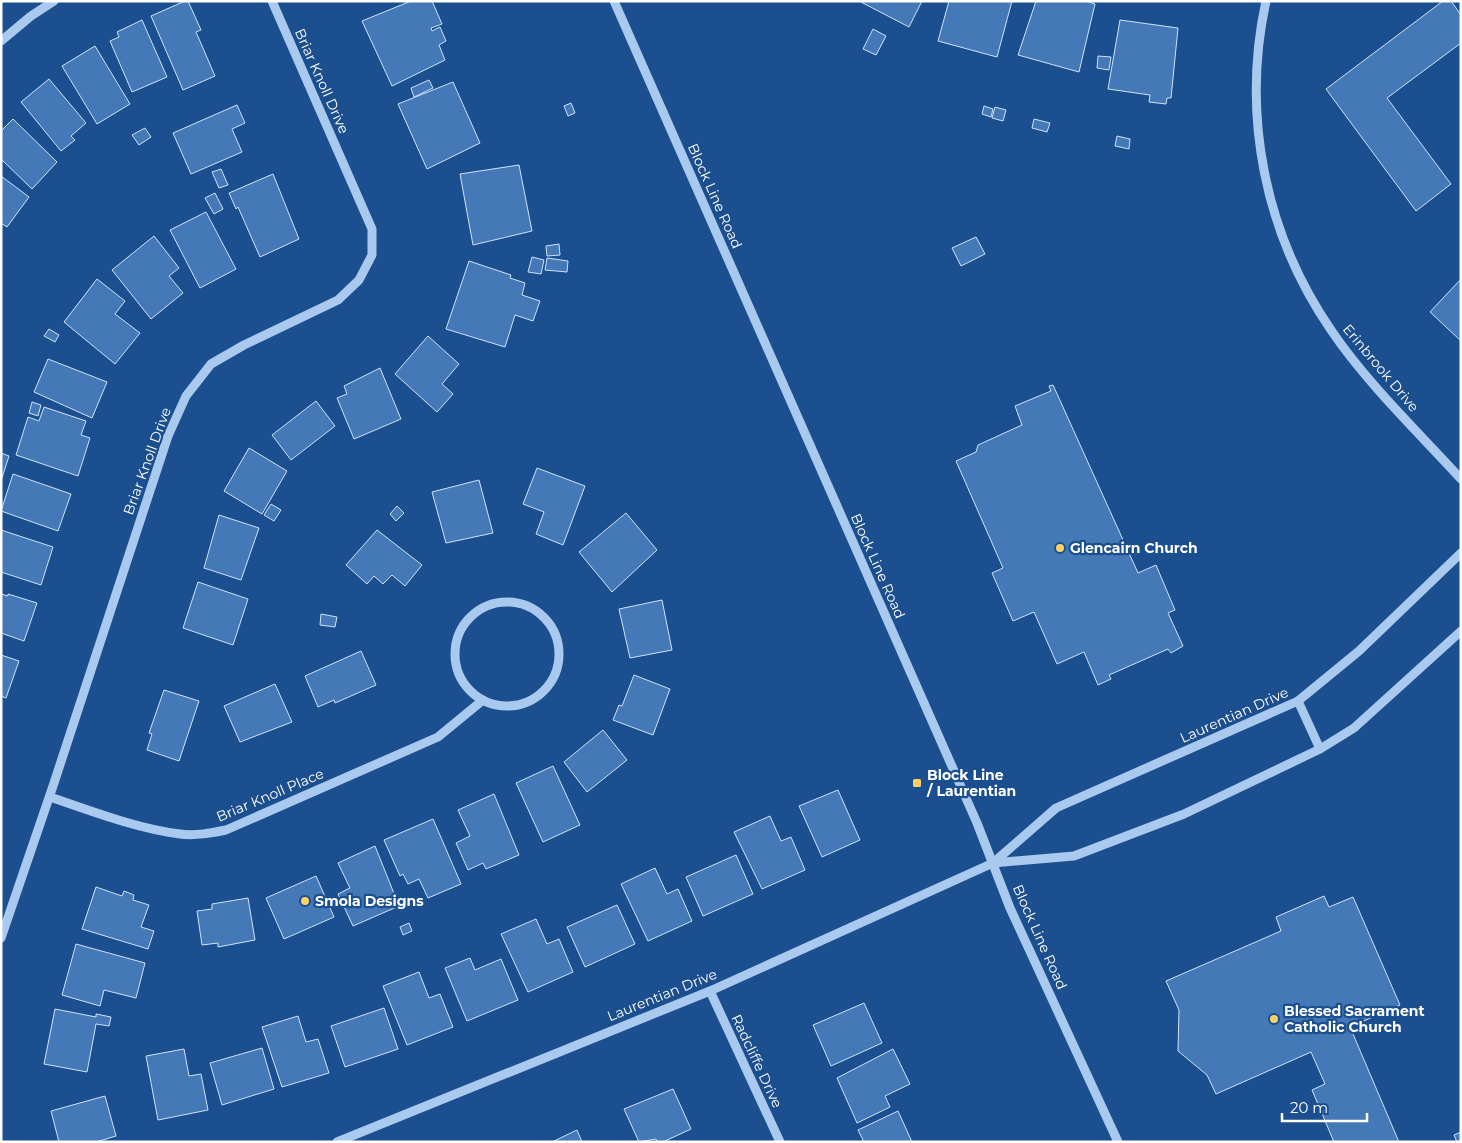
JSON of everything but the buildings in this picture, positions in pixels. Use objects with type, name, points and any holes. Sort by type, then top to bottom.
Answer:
[{"type":"street","points":[[1,41],[31,16],[54,1]]},
{"type":"street","name":"Briar Knoll Drive","points":[[1,938],[50,797],[168,436],[186,396],[211,364],[244,345],[338,300],[359,280],[372,255],[372,229],[272,1]]},
{"type":"street","name":"Block Line Road","points":[[614,1],[993,863],[1010,908],[1118,1142]]},
{"type":"street","name":"Erinbrook Drive","points":[[1266,1],[1255,90],[1263,175],[1286,248],[1331,330],[1356,363],[1461,479]]},
{"type":"street","name":"Laurentian Drive","points":[[337,1142],[710,992],[993,863],[1056,808],[1298,701],[1360,651],[1461,553]]},
{"type":"street","points":[[513,601],[533,607],[548,620],[559,643],[558,668],[547,688],[533,700],[519,705],[501,706],[483,700],[471,692],[460,678],[455,651],[456,641],[464,624],[471,614],[487,604],[513,601]]},
{"type":"street","name":"Laurentian Drive","points":[[993,863],[1074,856],[1184,814],[1320,749],[1354,728],[1461,632]]},
{"type":"street","name":"Briar Knoll Place","points":[[50,797],[94,812],[180,834],[202,834],[226,830],[438,737],[483,700]]},
{"type":"street","points":[[1298,701],[1320,749]]},
{"type":"street","name":"Radcliffe Drive","points":[[710,992],[780,1142]]},
{"type":"place","name":"Glencairn Church","points":[[1060,548]]},
{"type":"place","name":"Block Line / Laurentian","points":[[917,783]]},
{"type":"place","name":"Smola Designs","points":[[305,901]]},
{"type":"place","name":"Blessed Sacrament Catholic Church","points":[[1274,1019]]}]
